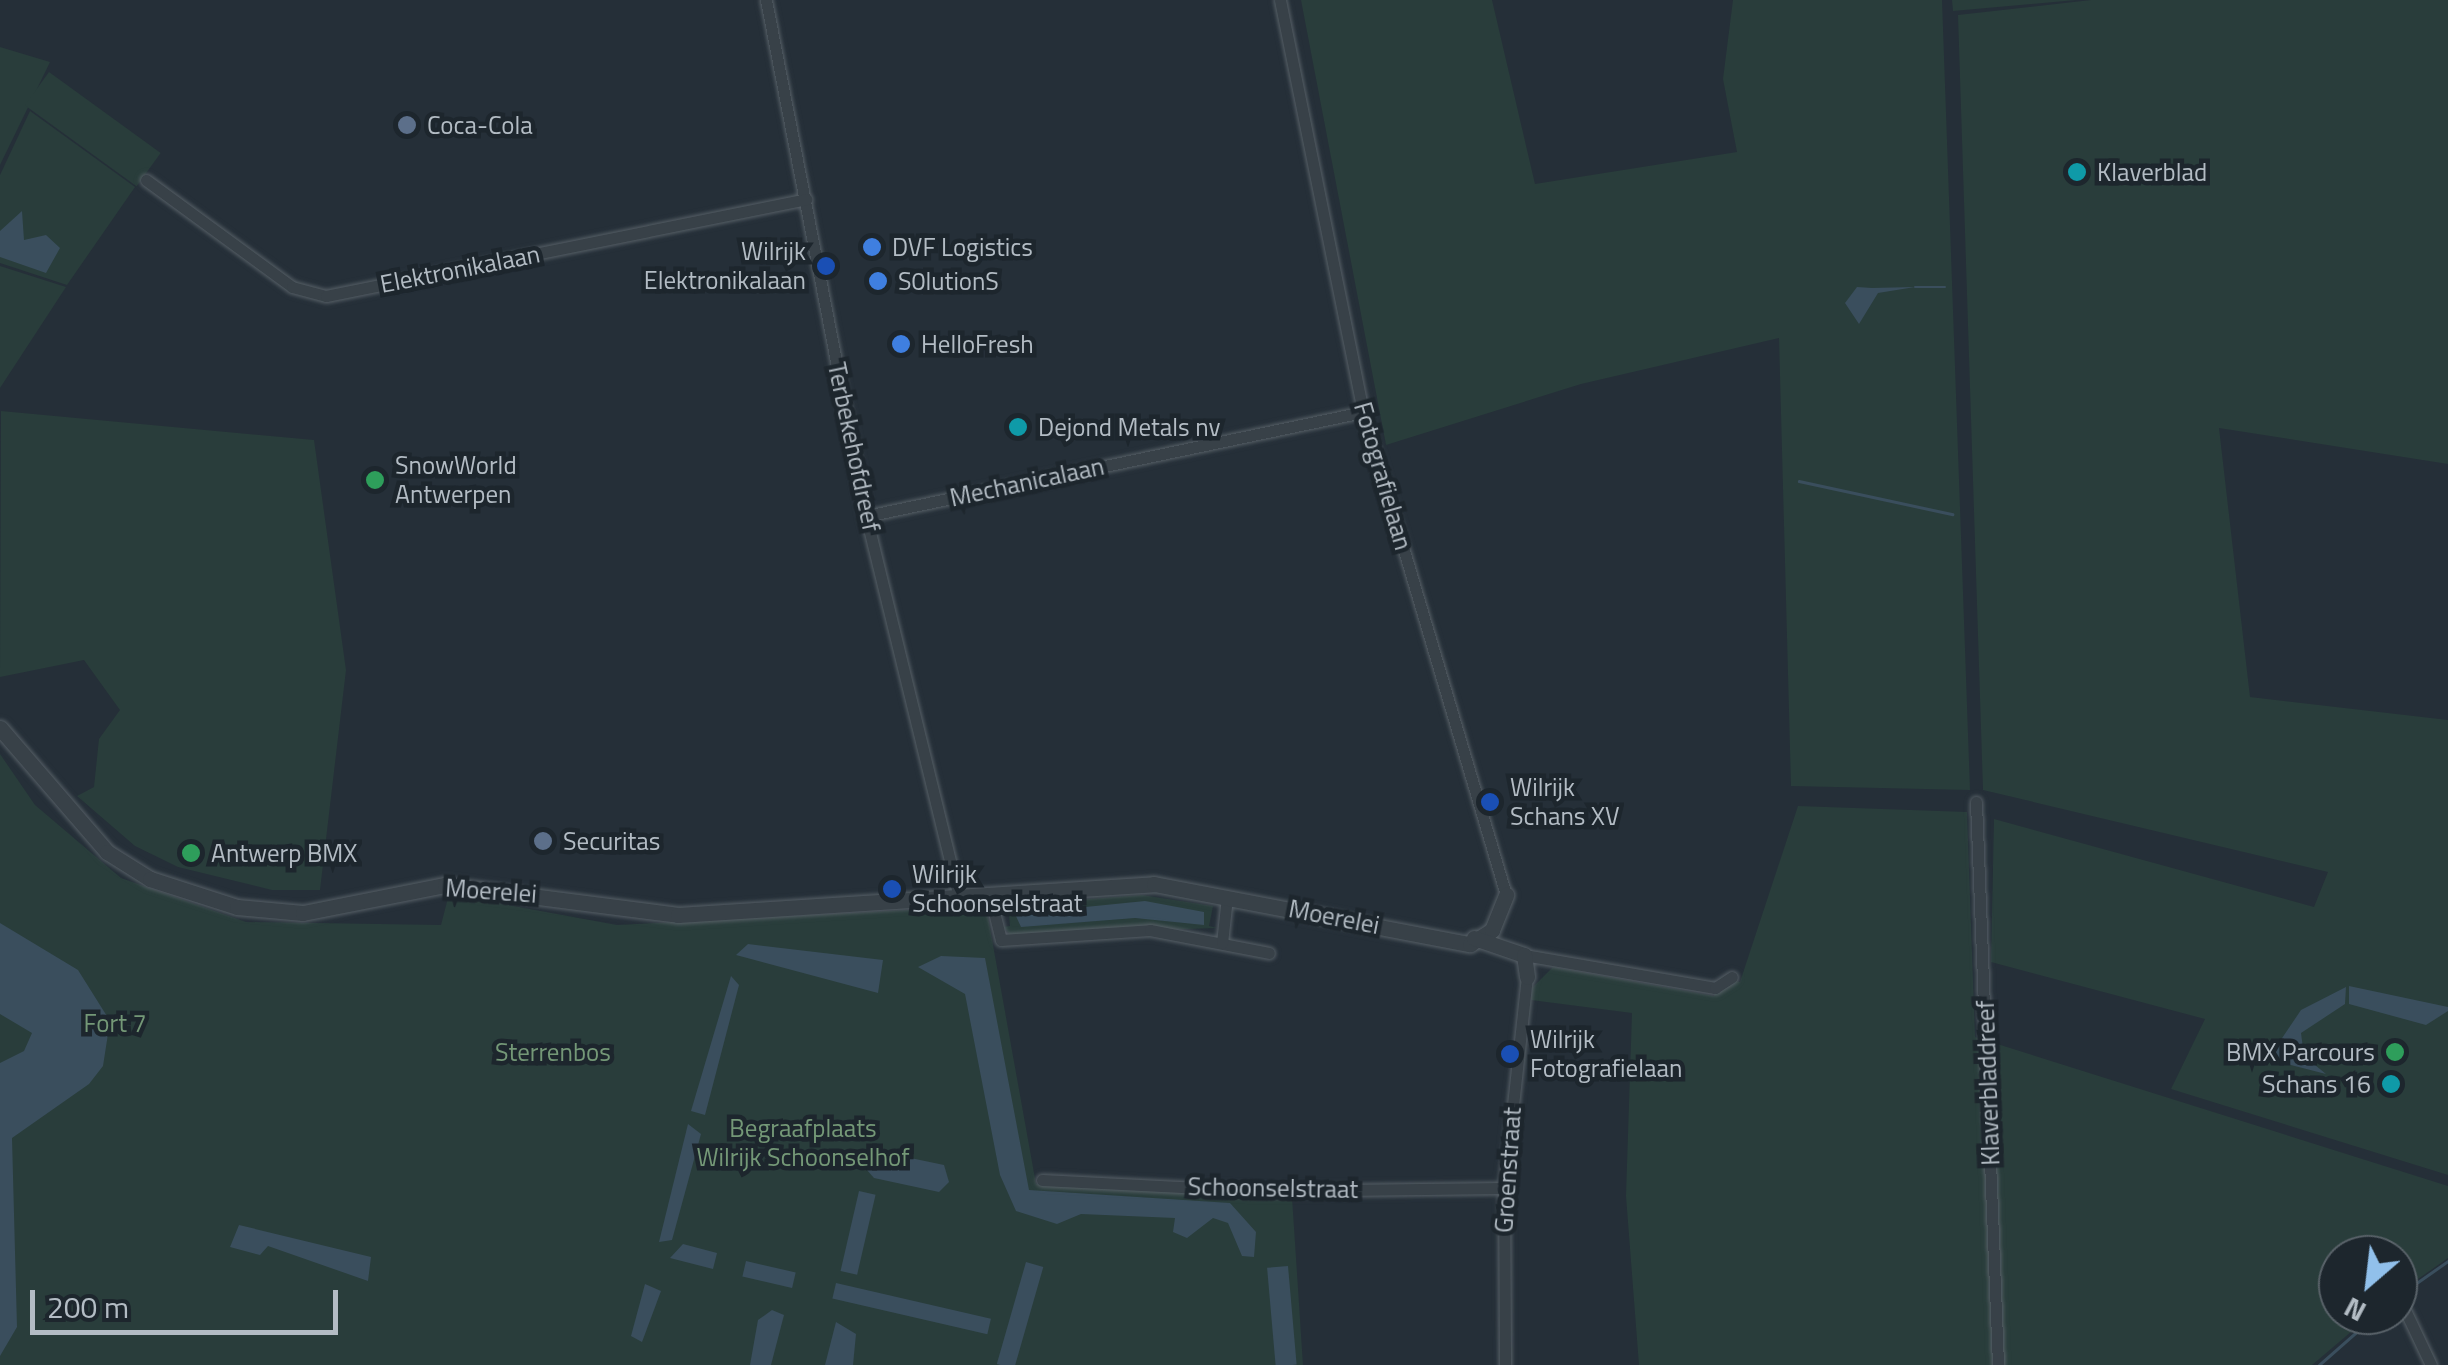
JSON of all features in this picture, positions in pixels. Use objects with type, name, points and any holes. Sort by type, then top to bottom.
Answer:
[{"type":"street","name":"Terbekehofdreef","points":[[766,0],[866,516],[957,890]]},
{"type":"street","name":"Fotografielaan","points":[[1280,0],[1364,412],[1506,894],[1484,939]]},
{"type":"street","name":"Elektronikalaan","points":[[146,180],[292,287],[326,296],[806,199]]},
{"type":"street","name":"Mechanicalaan","points":[[866,516],[1364,412]]},
{"type":"street","name":"Moerelei","points":[[0,728],[108,852],[150,879],[237,906],[303,913],[445,885],[678,915],[957,890],[990,896],[1154,884],[1440,938],[1484,939],[1524,955],[1715,988],[1732,977]]},
{"type":"street","name":"Klaverbladdreef","points":[[1976,802],[1998,1365]]},
{"type":"street","name":"Moerelei","points":[[990,896],[1000,940],[1150,930],[1269,953]]},
{"type":"street","points":[[1222,944],[1227,897]]},
{"type":"street","points":[[1524,955],[1527,976]]},
{"type":"street","name":"Groenstraat","points":[[1505,1365],[1504,1188],[1527,976]]},
{"type":"street","name":"Schoonselstraat","points":[[1042,1180],[1262,1191],[1504,1188]]},
{"type":"street","points":[[2417,1335],[2432,1365]]},
{"type":"green space","points":[[1301,0],[1492,0],[1535,184],[1737,152],[1723,79],[1733,0],[1942,0],[1970,790],[1791,786],[1779,338],[1581,384],[1386,445]]},
{"type":"green space","points":[[1952,0],[2076,0],[1953,11]]},
{"type":"green space","points":[[2091,0],[2448,0],[2448,464],[2219,428],[2250,697],[2448,720],[2448,1175],[2171,1089],[2205,1019],[1991,962],[1994,819],[2314,907],[2328,872],[1983,790],[1958,15]]},
{"type":"green space","points":[[0,47],[50,62],[0,165]]},
{"type":"green space","points":[[49,72],[161,153],[137,186],[25,105]]},
{"type":"green space","points":[[30,111],[135,187],[67,285],[0,263],[0,175]]},
{"type":"green space","points":[[0,266],[66,287],[0,388]]},
{"type":"green space","points":[[1,411],[314,440],[346,670],[320,890],[272,890],[178,867],[135,846],[77,796],[94,787],[99,739],[120,710],[84,660],[0,677]]},
{"type":"green space","name":"Begraafplaats Wilrijk Schoonselhof","points":[[0,754],[35,805],[121,878],[246,922],[441,925],[449,894],[617,925],[986,906],[1036,1184],[1292,1197],[1303,1365],[0,1365]]},
{"type":"green space","points":[[1798,806],[1967,812],[1975,1037],[2448,1186],[2448,1258],[2418,1279],[2418,1235],[2318,1235],[2318,1335],[2347,1335],[2312,1365],[1639,1365],[1626,1196],[1632,1013],[1531,1000],[1532,988],[1553,967],[1714,996],[1720,978],[1740,982]]},
{"type":"green space","points":[[1142,895],[1213,906],[1209,926],[1217,928],[1011,935],[1003,927],[1010,926],[1008,905]]},
{"type":"water","points":[[22,211],[24,240],[46,235],[60,248],[46,273],[0,257],[0,231]]},
{"type":"water","points":[[1857,287],[1915,287],[1878,293],[1859,324],[1845,303]]},
{"type":"water","points":[[1145,901],[1204,912],[1204,925],[1135,918],[1021,927],[1015,914]]},
{"type":"water","points":[[0,923],[78,970],[110,1021],[103,1066],[89,1084],[12,1138],[17,1327],[0,1356],[0,1063],[24,1051],[32,1033],[0,1014]]},
{"type":"water","points":[[748,944],[883,960],[878,993],[736,955]]},
{"type":"water","points":[[941,956],[985,958],[1029,1190],[1230,1203],[1256,1232],[1254,1257],[1242,1256],[1228,1223],[1213,1218],[1187,1238],[1173,1232],[1175,1218],[1081,1214],[1057,1224],[1016,1211],[1000,1175],[965,994],[918,967]]},
{"type":"water","points":[[731,976],[739,985],[705,1115],[691,1111]]},
{"type":"water","points":[[2349,986],[2448,1007],[2448,1011],[2426,1025],[2349,1004]]},
{"type":"water","points":[[2346,987],[2345,1004],[2301,1033],[2304,1056],[2326,1074],[2268,1059],[2301,1010]]},
{"type":"water","points":[[688,1124],[701,1134],[672,1240],[659,1242]]},
{"type":"water","points":[[877,1151],[944,1165],[949,1182],[939,1192],[874,1178],[866,1169]]},
{"type":"water","points":[[859,1191],[876,1195],[857,1275],[841,1271]]},
{"type":"water","points":[[239,1225],[371,1257],[368,1281],[268,1246],[260,1255],[230,1247]]},
{"type":"water","points":[[683,1244],[717,1253],[713,1269],[670,1258]]},
{"type":"water","points":[[746,1261],[796,1272],[792,1288],[742,1277]]},
{"type":"water","points":[[1026,1262],[1043,1267],[1015,1365],[997,1364]]},
{"type":"water","points":[[1288,1266],[1297,1365],[1276,1365],[1267,1268]]},
{"type":"water","points":[[836,1283],[991,1319],[987,1334],[832,1299]]},
{"type":"water","points":[[645,1284],[661,1291],[642,1342],[631,1336]]},
{"type":"water","points":[[772,1310],[784,1315],[771,1365],[750,1365],[758,1320]]},
{"type":"water","points":[[836,1322],[856,1334],[853,1365],[825,1365]]},
{"type":"waterway","points":[[1915,287],[1945,287]]},
{"type":"waterway","points":[[1799,481],[1952,514]]},
{"type":"waterway","points":[[2418,1282],[2448,1261]]},
{"type":"waterway","points":[[2319,1365],[2353,1335]]},
{"type":"place","name":"Coca-Cola","points":[[407,125]]},
{"type":"place","name":"Klaverblad","points":[[2077,172]]},
{"type":"place","name":"DVF Logistics","points":[[872,247]]},
{"type":"place","name":"Wilrijk Elektronikalaan","points":[[826,266]]},
{"type":"place","name":"S0lutionS","points":[[878,281]]},
{"type":"place","name":"HelloFresh","points":[[901,344]]},
{"type":"place","name":"Dejond Metals nv","points":[[1018,427]]},
{"type":"place","name":"SnowWorld Antwerpen","points":[[375,480]]},
{"type":"place","name":"Wilrijk Schans XV","points":[[1490,802]]},
{"type":"place","name":"Securitas","points":[[543,841]]},
{"type":"place","name":"Antwerp BMX","points":[[191,853]]},
{"type":"place","name":"Wilrijk Schoonselstraat","points":[[892,889]]},
{"type":"place","name":"BMX Parcours","points":[[2395,1052]]},
{"type":"place","name":"Wilrijk Fotografielaan","points":[[1510,1054]]},
{"type":"place","name":"Schans 16","points":[[2391,1084]]},
{"type":"park label","name":"Fort 7","points":[[115,1023]]},
{"type":"park label","name":"Sterrenbos","points":[[553,1052]]}]
